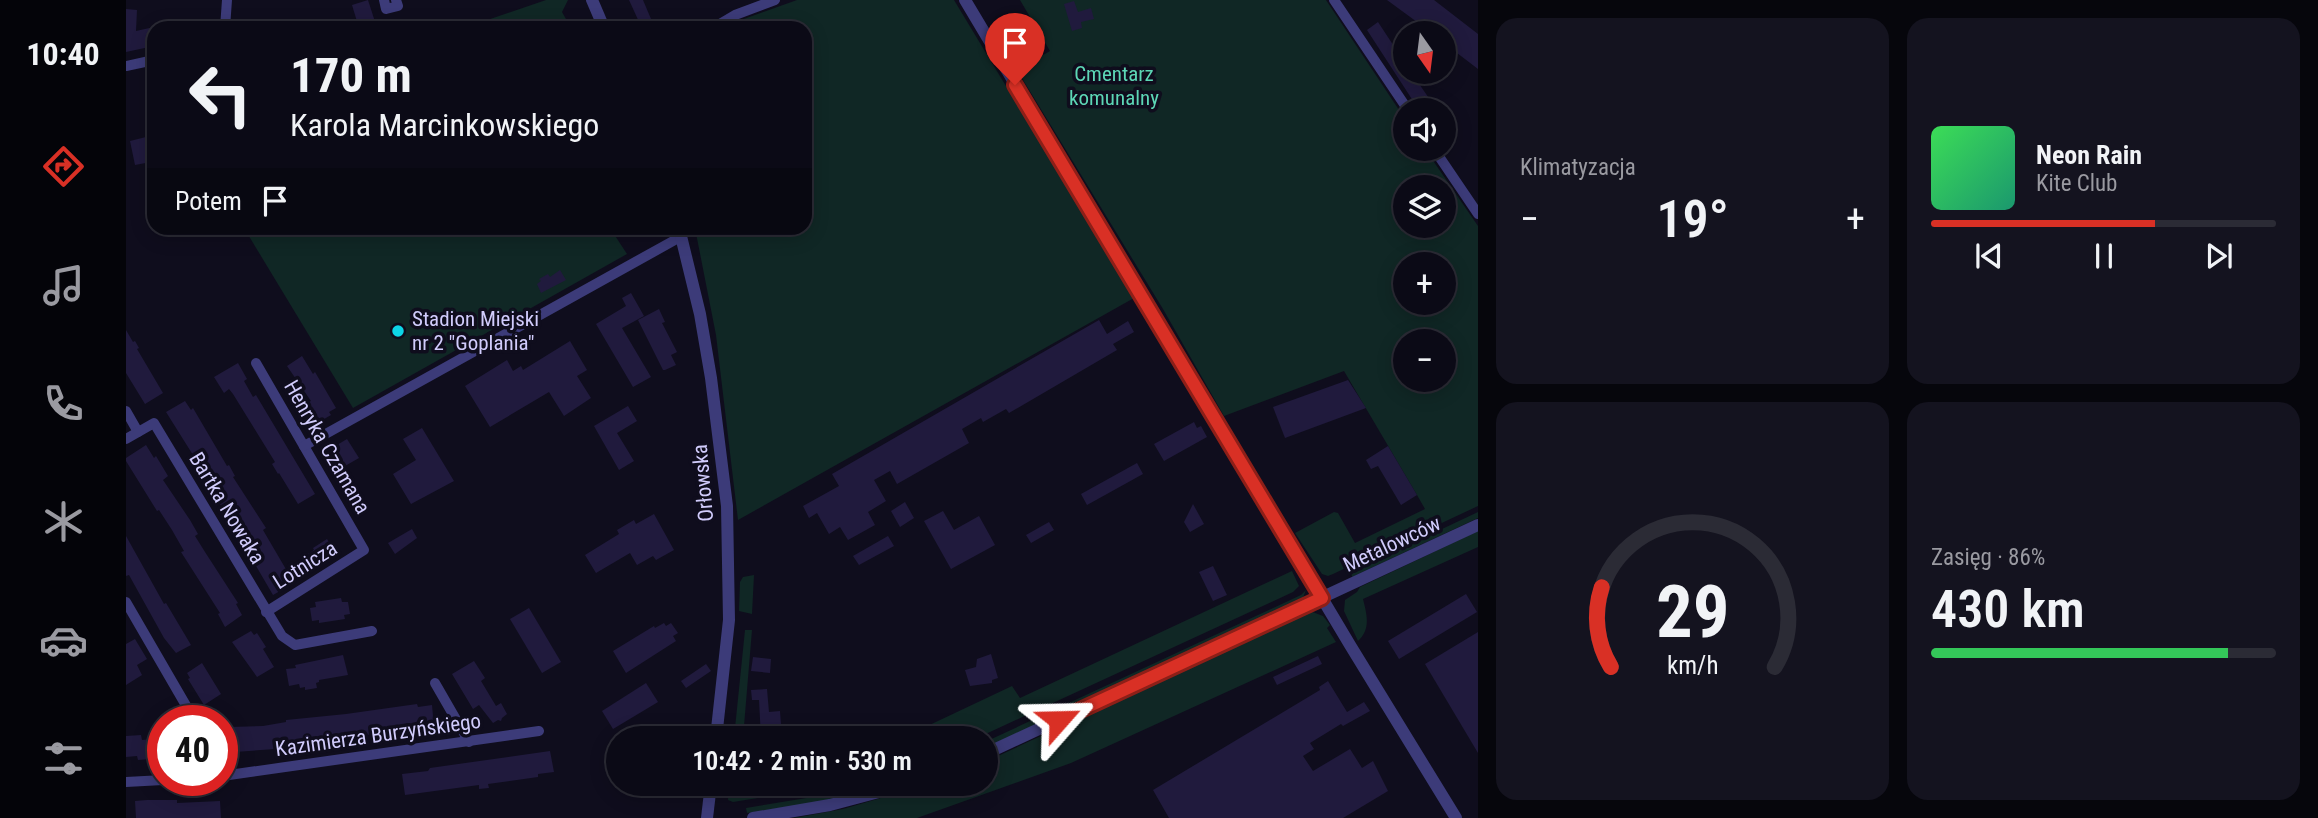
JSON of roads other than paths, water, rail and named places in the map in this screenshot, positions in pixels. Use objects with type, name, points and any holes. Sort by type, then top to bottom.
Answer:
[{"type":"street","points":[[226,21],[227,0]]},
{"type":"street","points":[[384,0],[386,9],[398,6],[396,0]]},
{"type":"street","points":[[592,0],[601,21]]},
{"type":"street","points":[[724,21],[775,0]]},
{"type":"street","points":[[965,0],[1456,818]]},
{"type":"street","points":[[1334,0],[1400,98]]},
{"type":"street","points":[[126,66],[147,62]]},
{"type":"street","points":[[1442,161],[1478,214]]},
{"type":"street","points":[[304,446],[676,235]]},
{"type":"street","name":"Orłowska","points":[[682,235],[711,378],[727,506],[729,620],[717,726]]},
{"type":"street","name":"Henryka Czamana","points":[[256,363],[364,550]]},
{"type":"street","points":[[126,411],[138,432],[126,439]]},
{"type":"street","name":"Bartka Nowaka","points":[[138,432],[154,423],[282,636],[295,645],[372,631]]},
{"type":"street","name":"Metalowców","points":[[998,748],[1478,525]]},
{"type":"street","name":"Lotnicza","points":[[266,612],[364,550]]},
{"type":"street","points":[[126,602],[186,705]]},
{"type":"street","points":[[435,683],[469,742]]},
{"type":"street","name":"Kazimierza Burzyńskiego","points":[[238,774],[539,731]]},
{"type":"street","points":[[126,782],[147,781]]},
{"type":"street","points":[[707,818],[710,796]]},
{"type":"street","points":[[753,818],[830,805],[864,796]]},
{"type":"place","name":"Stadion Miejski nr 2 \"Goplania\"","points":[[398,331]]},
{"type":"park label","name":"Cmentarz komunalny","points":[[1114,86]]}]
